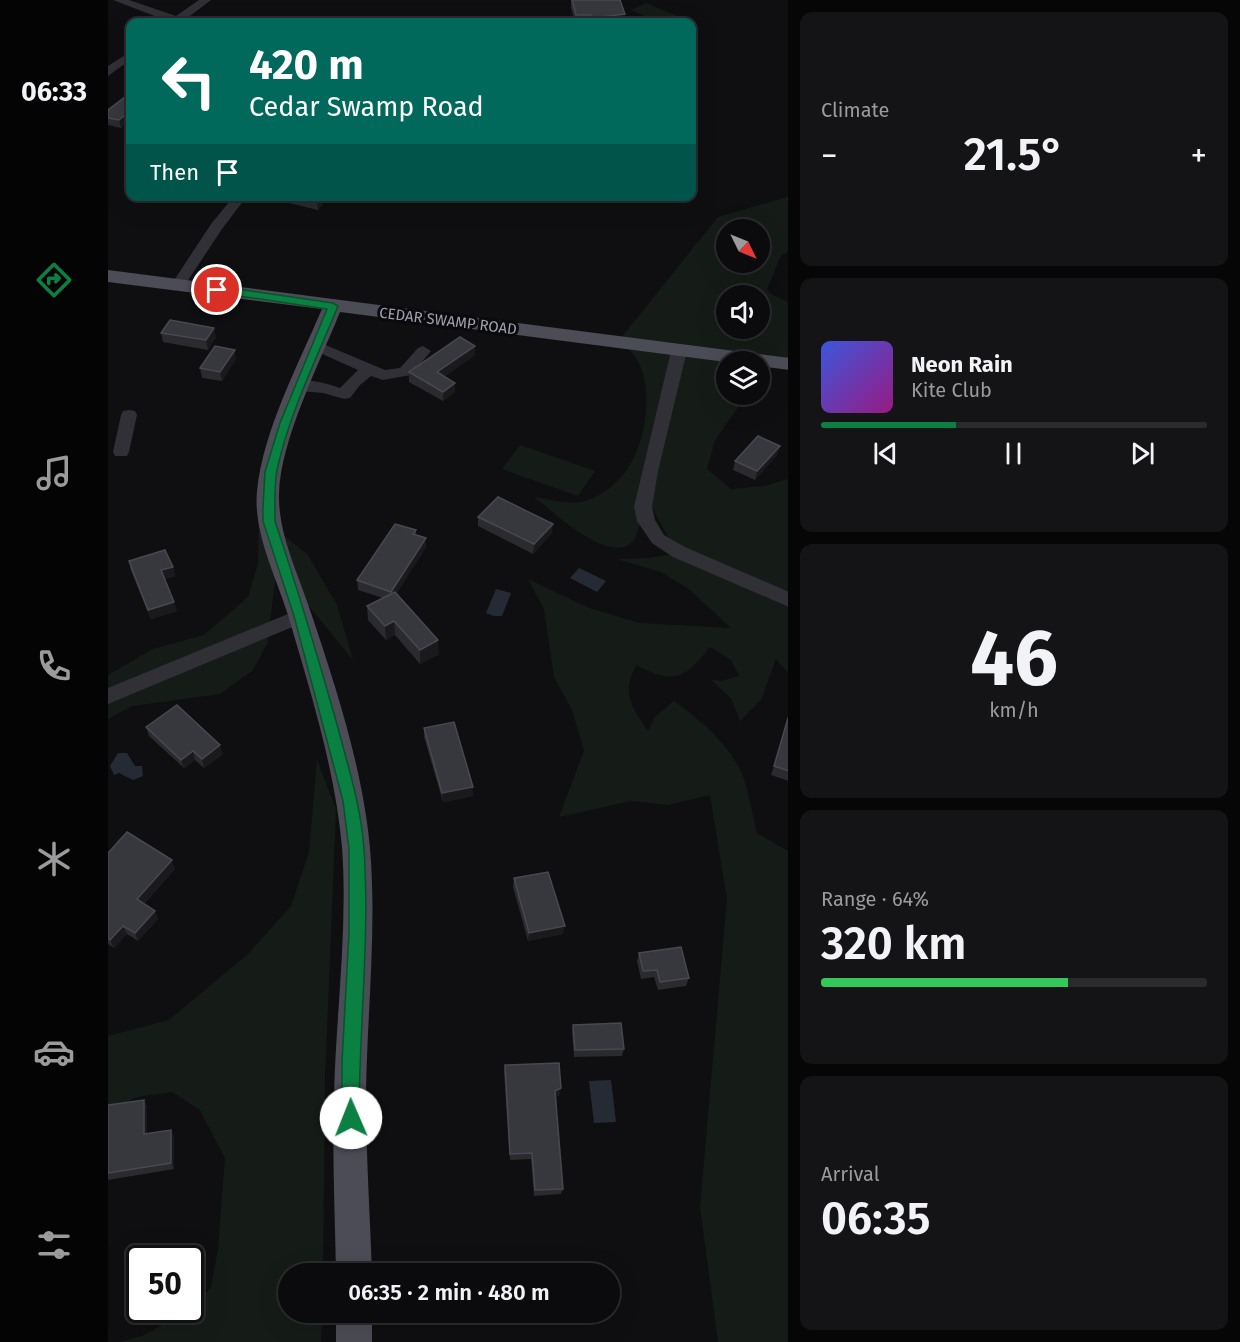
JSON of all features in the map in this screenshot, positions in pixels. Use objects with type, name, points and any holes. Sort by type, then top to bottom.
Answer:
[{"type":"main road","name":"CEDAR SWAMP ROAD","points":[[108,276],[788,364]]},
{"type":"main road","points":[[333,306],[285,423],[271,472],[268,493],[269,521],[300,616],[350,801],[356,849],[357,941],[350,1096],[354,1263]]},
{"type":"main road","points":[[317,344],[351,324],[388,314]]},
{"type":"main road","points":[[354,1323],[354,1342]]},
{"type":"street","points":[[118,0],[169,18]]},
{"type":"street","points":[[181,18],[206,0]]},
{"type":"street","points":[[108,72],[126,58]]},
{"type":"street","points":[[178,285],[216,227],[237,201]]},
{"type":"street","points":[[317,344],[382,375],[405,372],[423,351]]},
{"type":"street","points":[[679,351],[643,507],[646,521],[658,539],[679,552],[788,600]]},
{"type":"street","points":[[300,386],[324,388],[344,394],[354,381],[368,370]]},
{"type":"street","points":[[121,452],[129,415]]},
{"type":"street","points":[[108,696],[300,616]]},
{"type":"shaded area","points":[[646,3],[681,18],[649,18],[631,10]]},
{"type":"shaded area","points":[[788,197],[788,251],[781,256],[769,285],[716,285],[716,339],[770,339],[770,293],[788,302],[788,364],[770,362],[770,351],[716,351],[716,355],[617,343],[716,219],[716,273],[770,273],[770,219],[716,219]]},
{"type":"shaded area","points":[[623,345],[716,360],[716,405],[740,405],[715,440],[707,469],[731,489],[765,486],[788,479],[788,673],[776,659],[761,700],[740,721],[731,698],[711,680],[721,681],[739,676],[731,660],[710,647],[693,666],[678,676],[660,675],[636,665],[629,684],[629,692],[633,707],[648,731],[655,717],[674,701],[715,735],[739,767],[757,833],[788,851],[788,1342],[718,1342],[700,1207],[727,899],[710,795],[668,805],[631,801],[559,817],[584,751],[572,710],[554,677],[544,609],[528,579],[589,608],[639,623],[731,628],[689,589],[661,572],[617,559],[649,558],[673,554],[670,541],[653,508],[640,524],[634,540],[624,547],[611,547],[583,534],[534,497],[553,501],[585,501],[610,488],[628,468],[641,439],[647,403],[642,369],[634,355]]},
{"type":"shaded area","points":[[520,445],[595,471],[578,496],[502,469]]},
{"type":"shaded area","points":[[259,515],[308,555],[337,605],[353,660],[277,567],[267,644],[253,670],[220,694],[132,706],[108,719],[108,675],[153,649],[204,635],[248,597],[258,564]]},
{"type":"shaded area","points":[[579,568],[606,581],[597,592],[570,578]]},
{"type":"shaded area","points":[[496,589],[511,593],[502,616],[486,613]]},
{"type":"shaded area","points":[[118,753],[127,753],[135,766],[142,766],[143,776],[133,780],[119,773],[114,775],[110,766]]},
{"type":"shaded area","points":[[317,760],[336,809],[325,1078],[323,1263],[278,1263],[278,1323],[322,1323],[321,1342],[119,1342],[142,1336],[166,1323],[204,1323],[204,1295],[211,1287],[218,1249],[225,1158],[200,1110],[172,1092],[137,1097],[108,1111],[108,1036],[169,1020],[247,955],[291,906],[309,852]]},
{"type":"shaded area","points":[[611,1080],[616,1122],[594,1123],[589,1081]]},
{"type":"building","points":[[572,0],[620,0],[625,14],[592,18],[591,15],[576,15]]},
{"type":"building","points":[[126,96],[126,114],[119,120],[108,118],[108,110]]},
{"type":"building","points":[[170,320],[214,328],[206,340],[161,333]]},
{"type":"building","points":[[460,337],[475,346],[437,372],[455,383],[443,392],[409,372]]},
{"type":"building","points":[[215,346],[235,350],[220,372],[200,368]]},
{"type":"building","points":[[758,436],[780,446],[757,471],[735,461]]},
{"type":"building","points":[[498,497],[553,524],[534,544],[478,517]]},
{"type":"building","points":[[395,524],[416,530],[413,534],[426,538],[391,592],[357,580]]},
{"type":"building","points":[[165,550],[173,567],[161,570],[174,602],[148,610],[129,561]]},
{"type":"building","points":[[395,592],[438,640],[420,650],[394,621],[385,626],[367,606]]},
{"type":"building","points":[[177,705],[220,745],[202,759],[193,751],[181,760],[146,727]]},
{"type":"building","points":[[788,718],[788,771],[774,766]]},
{"type":"building","points":[[454,722],[473,787],[442,793],[424,728]]},
{"type":"building","points":[[127,832],[172,860],[137,899],[155,911],[135,933],[123,926],[110,940],[108,938],[108,853]]},
{"type":"building","points":[[548,872],[565,926],[529,933],[514,878]]},
{"type":"building","points":[[681,947],[689,978],[660,982],[657,970],[643,971],[639,953]]},
{"type":"building","points":[[621,1023],[624,1049],[575,1050],[573,1025]]},
{"type":"building","points":[[559,1063],[561,1088],[555,1091],[563,1189],[535,1190],[532,1153],[510,1154],[505,1065]]},
{"type":"building","points":[[144,1100],[144,1134],[171,1130],[171,1163],[108,1173],[108,1105]]},
{"type":"route","points":[[217,290],[333,306],[285,423],[271,472],[268,493],[269,521],[332,724],[350,801],[356,849],[357,933],[351,1062],[351,1118]]}]
